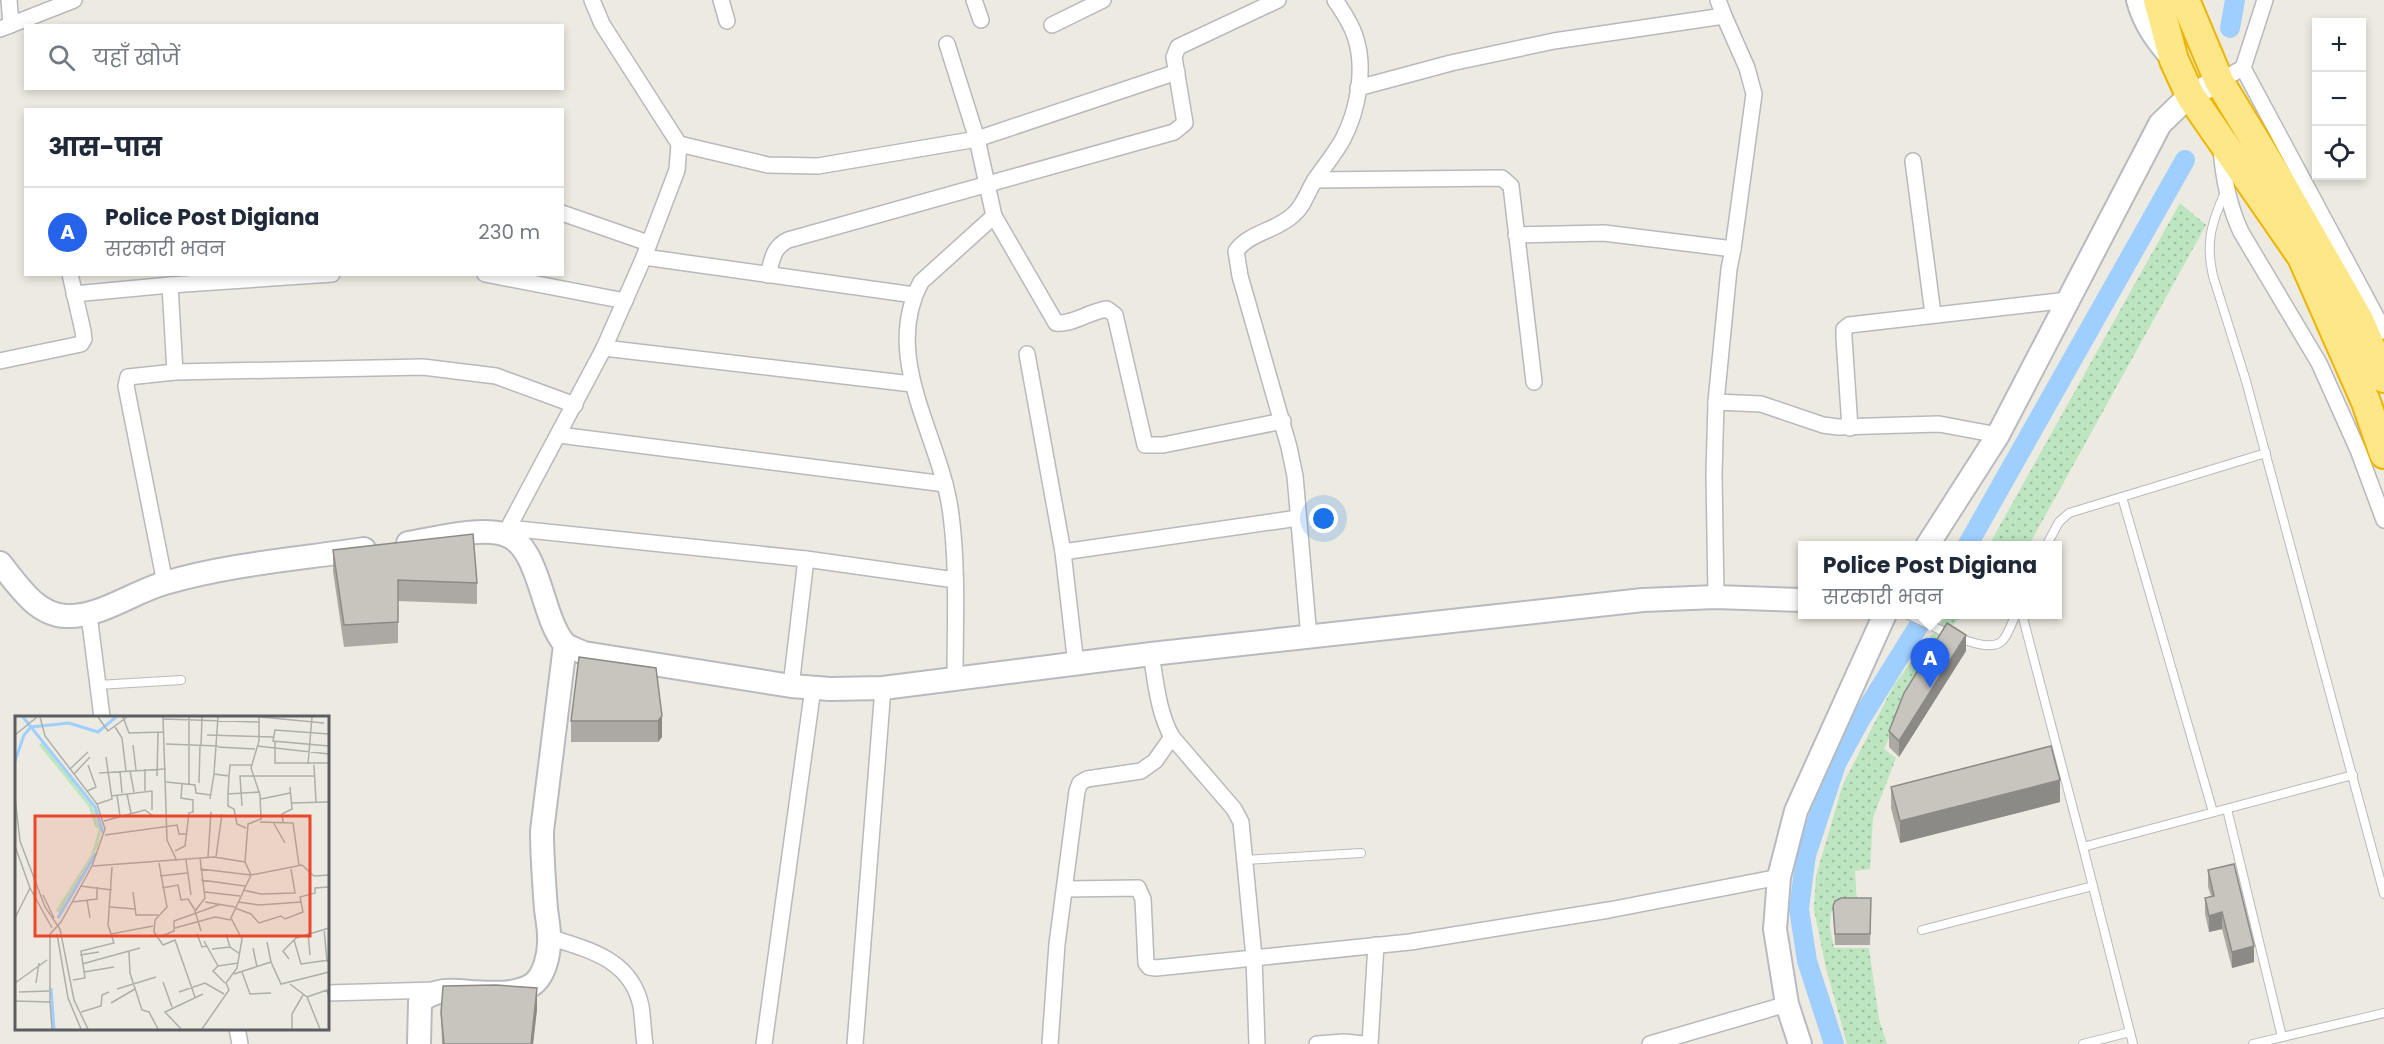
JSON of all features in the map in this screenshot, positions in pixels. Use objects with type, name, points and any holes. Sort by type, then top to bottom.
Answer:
[{"type":"highway","points":[[2158,0],[2174,60],[2190,95],[2302,257],[2366,402],[2384,454]]},
{"type":"highway","points":[[2192,6],[2231,74],[2279,180],[2359,320],[2384,378]]},
{"type":"street","points":[[9,0],[5,27],[74,0]]},
{"type":"street","points":[[507,531],[604,348],[677,170],[679,144],[602,24],[592,0]]},
{"type":"street","points":[[721,0],[727,21]]},
{"type":"street","points":[[974,0],[981,20]]},
{"type":"street","points":[[1052,25],[1103,0]]},
{"type":"street","points":[[768,275],[776,249],[788,240],[988,186],[1174,132],[1185,123],[1175,51],[1182,44],[1278,0]]},
{"type":"street","points":[[1309,638],[1295,476],[1283,421],[1240,276],[1236,251],[1240,245],[1252,237],[1282,224],[1300,209],[1315,180],[1342,140],[1349,124],[1358,88],[1360,60],[1355,37],[1335,0]]},
{"type":"street","points":[[1716,597],[1714,474],[1716,402],[1725,300],[1734,249],[1754,93],[1747,68],[1718,0]]},
{"type":"street","points":[[2138,0],[2152,34],[2174,60]]},
{"type":"street","points":[[1930,541],[1998,435],[2155,134],[2175,108],[2190,95],[2231,74],[2265,0]]},
{"type":"street","points":[[1358,88],[1451,63],[1544,43],[1724,16]]},
{"type":"street","points":[[947,44],[977,139],[994,216],[1051,319],[1056,323],[1066,323],[1096,310],[1107,309],[1115,315],[1145,444],[1163,445],[1283,421]]},
{"type":"street","points":[[679,144],[768,165],[818,166],[977,139],[1177,72]]},
{"type":"street","points":[[2231,74],[2384,331]]},
{"type":"street","points":[[2221,139],[2226,190],[2231,210],[2241,232],[2319,363],[2337,400],[2384,520]]},
{"type":"street","points":[[1913,161],[1933,314]]},
{"type":"street","points":[[1315,180],[1502,178],[1511,186],[1534,382]]},
{"type":"street","points":[[564,214],[646,250],[768,275],[914,295]]},
{"type":"street","points":[[956,679],[952,516],[945,483],[912,384],[907,333],[909,313],[914,295],[921,282],[994,216]]},
{"type":"street","points":[[1516,235],[1604,233],[1734,249]]},
{"type":"street","points":[[0,361],[81,344],[84,339],[83,332],[70,276]]},
{"type":"street","points":[[74,294],[303,276]]},
{"type":"street","points":[[495,276],[625,301]]},
{"type":"street","points":[[170,285],[176,372]]},
{"type":"street","points":[[1850,429],[1844,329],[1849,325],[1859,322],[2068,300]]},
{"type":"street","points":[[604,348],[912,384]]},
{"type":"street","points":[[1027,354],[1063,552],[1076,665]]},
{"type":"street","points":[[165,583],[126,382],[128,377],[176,372],[440,368],[496,376],[575,405]]},
{"type":"street","points":[[1716,402],[1761,404],[1823,424],[1850,429],[1939,424],[1998,435]]},
{"type":"street","points":[[559,435],[945,483]]},
{"type":"street","points":[[1063,552],[1298,518]]},
{"type":"street","points":[[328,993],[445,990],[495,993],[515,991],[531,986],[539,979],[546,959],[549,937],[542,831],[565,645],[551,620],[528,556],[507,531]]},
{"type":"street","points":[[0,563],[30,599],[46,610],[64,616],[88,615],[136,593],[165,583],[225,569],[484,532],[507,531],[806,559],[955,580]]},
{"type":"street","points":[[764,1044],[802,687],[806,559]]},
{"type":"street","points":[[565,645],[584,653],[802,687],[883,688],[1151,654],[1643,600],[1716,597],[1798,600]]},
{"type":"street","points":[[88,615],[102,716]]},
{"type":"street","points":[[1800,1044],[1787,1004],[1775,928],[1779,877],[1796,811],[1883,619]]},
{"type":"street","points":[[1151,654],[1161,711],[1172,737],[1234,809],[1241,822],[1254,957],[1257,1044]]},
{"type":"street","points":[[855,1044],[883,688]]},
{"type":"street","points":[[1050,1044],[1058,944],[1077,791],[1080,783],[1096,777],[1141,771],[1155,761],[1172,737]]},
{"type":"street","points":[[1065,889],[1138,888],[1143,899],[1144,956],[1149,967],[1410,942],[1609,910],[1779,877]]},
{"type":"street","points":[[549,937],[601,954],[618,965],[628,976],[641,1006],[645,1044]]},
{"type":"street","points":[[1370,1044],[1376,945]]},
{"type":"street","points":[[418,1044],[420,1002],[429,994],[445,990]]},
{"type":"street","points":[[1650,1044],[1787,1004]]},
{"type":"street","points":[[237,1029],[240,1044]]},
{"type":"street","points":[[1317,1044],[1344,1042],[1364,1044]]},
{"type":"lane","points":[[2226,190],[2213,219],[2210,235],[2210,262],[2266,453],[2384,894]]},
{"type":"lane","points":[[2049,541],[2059,522],[2069,513],[2266,453]]},
{"type":"lane","points":[[2122,497],[2213,812]]},
{"type":"lane","points":[[1917,619],[1983,646],[1996,645],[2003,641],[2014,619]]},
{"type":"lane","points":[[2023,619],[2133,1044]]},
{"type":"lane","points":[[98,686],[181,680]]},
{"type":"lane","points":[[2083,847],[2353,775]]},
{"type":"lane","points":[[2227,809],[2282,1037]]},
{"type":"lane","points":[[1245,860],[1361,853]]},
{"type":"lane","points":[[1922,930],[2093,886]]},
{"type":"lane","points":[[2253,1044],[2384,1013]]},
{"type":"lane","points":[[2083,1044],[2130,1032]]},
{"type":"green space","points":[[2180,203],[2206,225],[2031,541],[1991,541]]},
{"type":"green space","points":[[1944,619],[1960,619],[1948,628],[1884,749],[1896,758],[1873,818],[1870,869],[1855,871],[1857,904],[1836,908],[1831,912],[1830,927],[1834,948],[1869,948],[1879,1019],[1887,1044],[1847,1044],[1826,968],[1814,910],[1816,876],[1843,784],[1894,685]]},
{"type":"building","points":[[473,534],[477,583],[398,580],[398,622],[344,625],[333,550]]},
{"type":"building","points":[[1947,623],[1966,635],[1899,741],[1889,731],[1904,693]]},
{"type":"building","points":[[579,657],[656,668],[662,716],[658,721],[571,721]]},
{"type":"building","points":[[2051,746],[2060,780],[1900,821],[1891,787]]},
{"type":"building","points":[[2234,864],[2254,946],[2232,952],[2222,912],[2209,916],[2205,898],[2214,896],[2208,870]]},
{"type":"building","points":[[1841,898],[1871,898],[1870,934],[1835,934],[1833,906],[1835,901]]},
{"type":"building","points":[[496,985],[537,988],[531,1044],[444,1044],[441,1013],[443,986]]},
{"type":"waterway","points":[[2230,28],[2235,0]]},
{"type":"waterway","points":[[1970,541],[2185,160]]},
{"type":"waterway","points":[[1834,1044],[1807,961],[1799,909],[1806,855],[1836,764],[1860,720],[1923,619]]},
{"type":"place","name":"Police Post Digiana","points":[[1930,688]]}]
